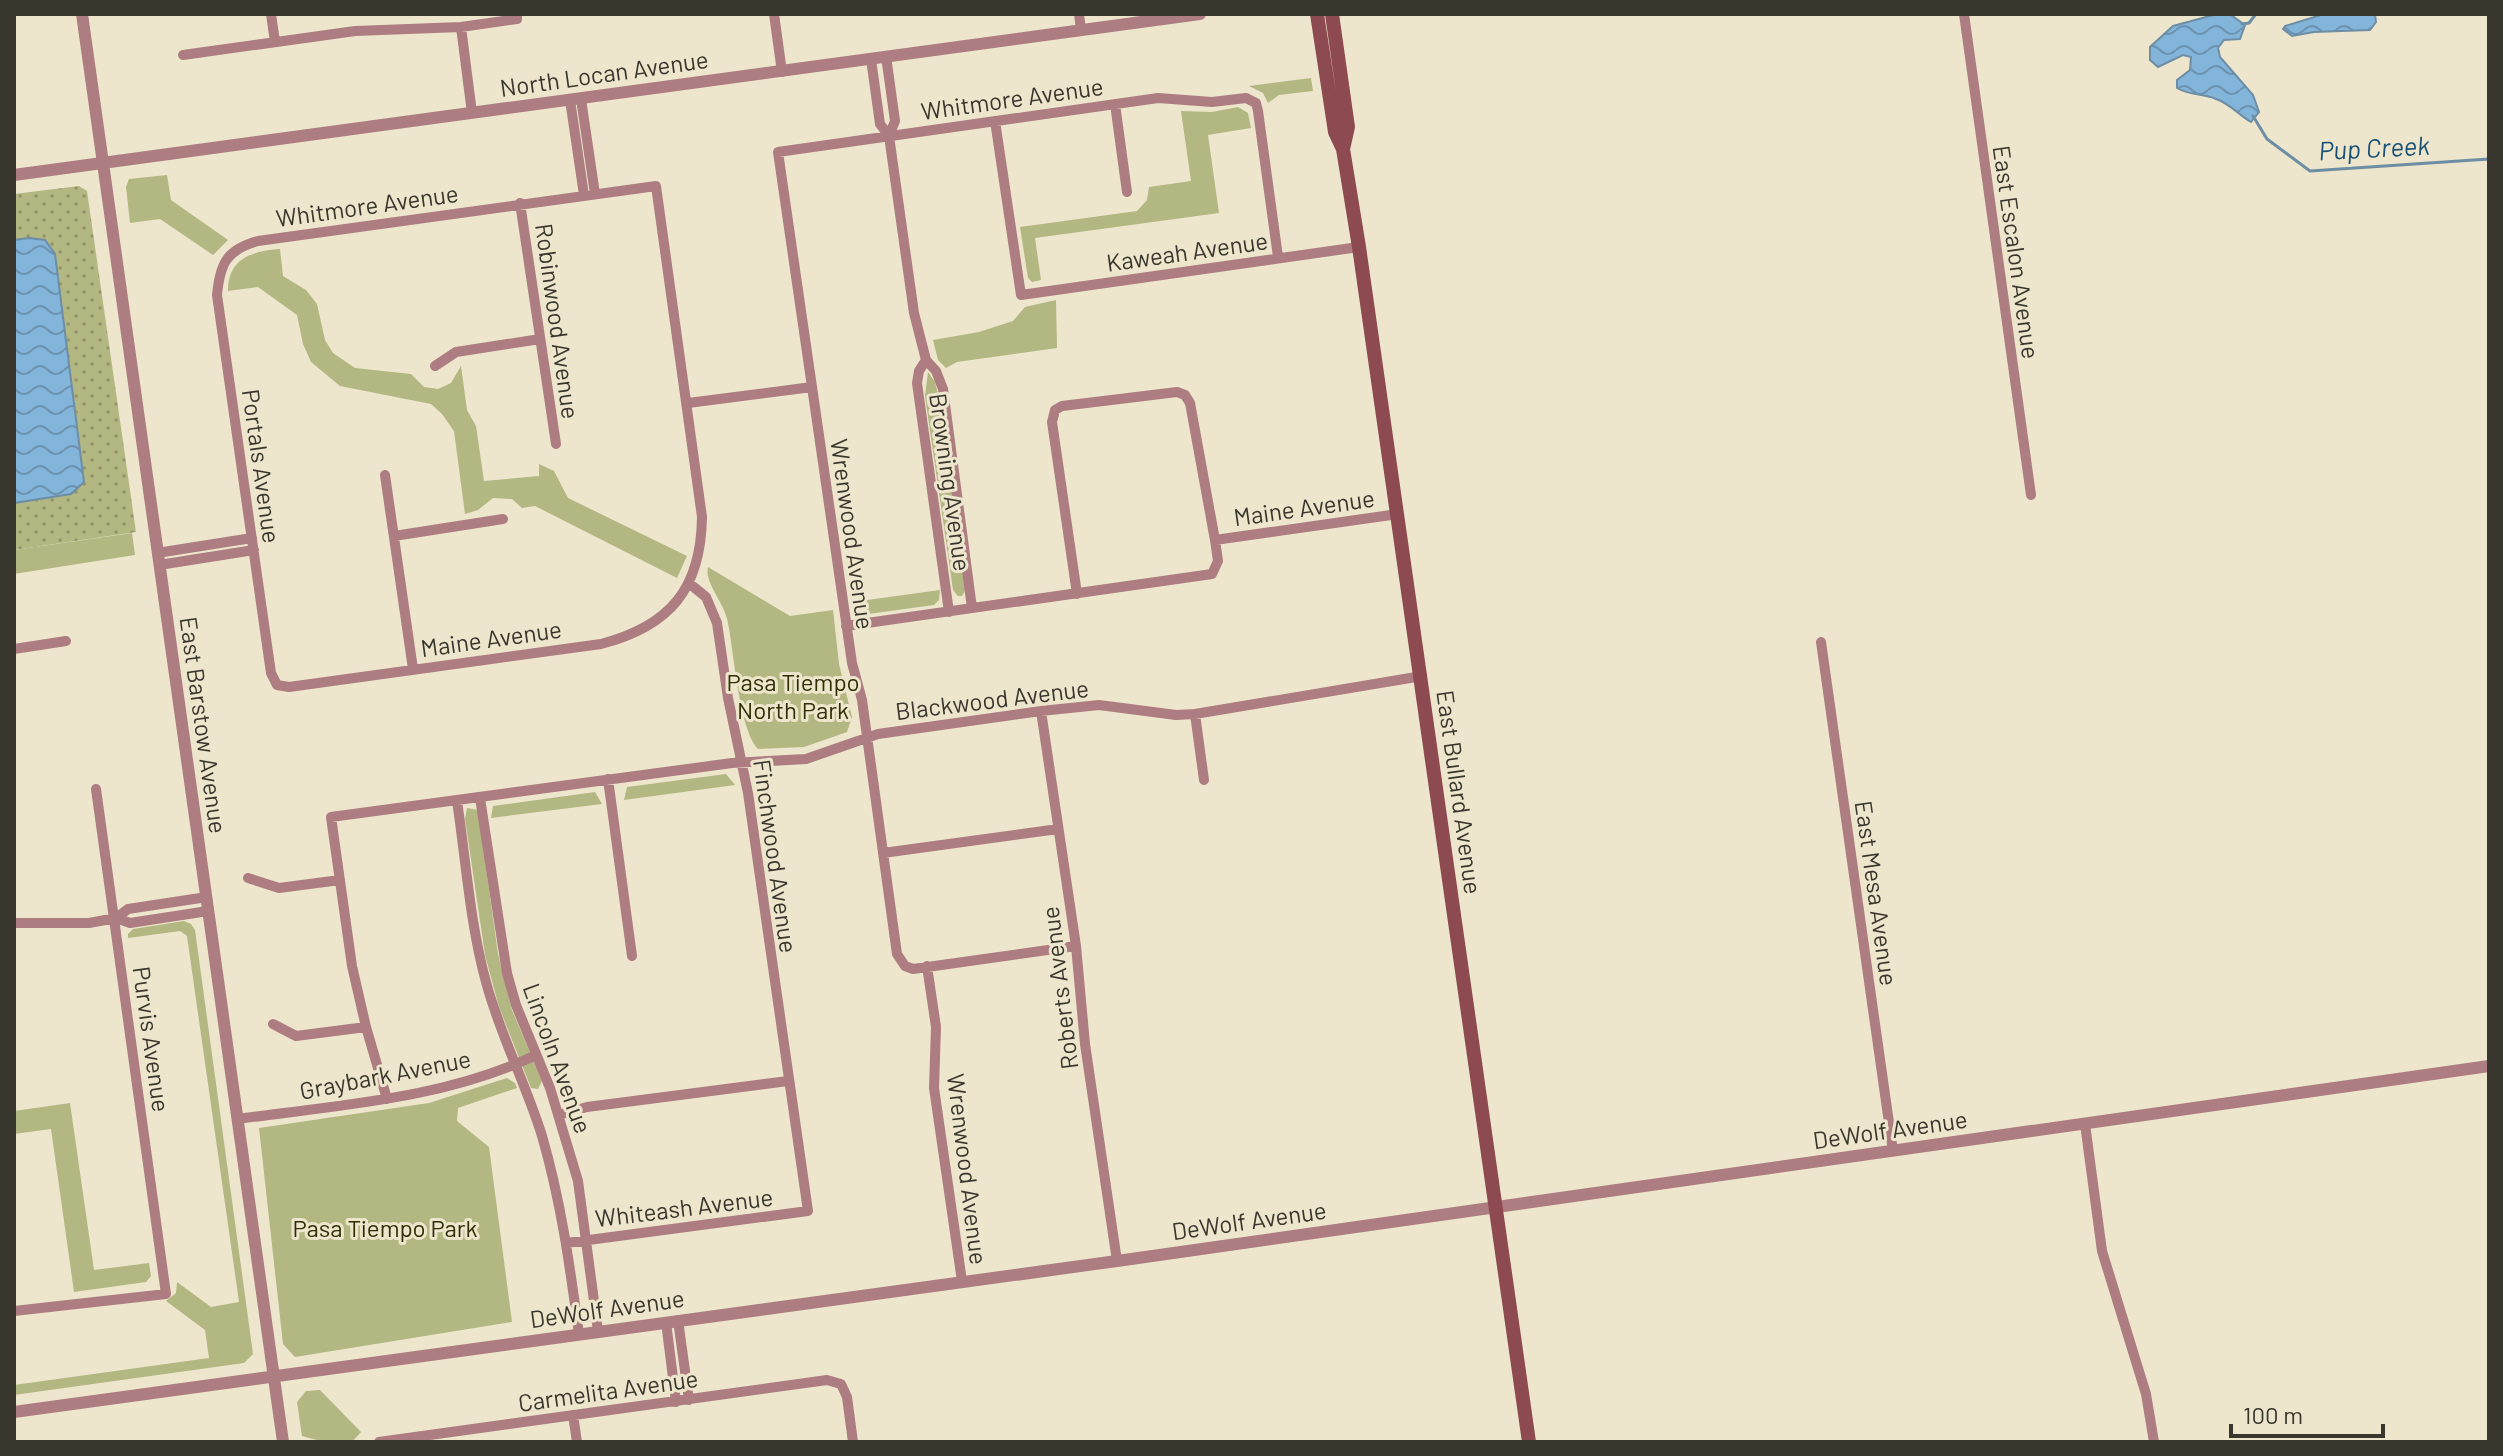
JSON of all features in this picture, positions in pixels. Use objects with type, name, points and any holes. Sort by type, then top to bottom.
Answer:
[{"type":"main road","name":"East Bullard Avenue","points":[[1317,14],[1335,132],[1343,149],[1359,247],[1529,1442]]},
{"type":"main road","name":"East Bullard Avenue","points":[[1332,14],[1348,127],[1343,149]]},
{"type":"street","name":"East Barstow Avenue","points":[[82,14],[283,1442]]},
{"type":"street","points":[[271,14],[275,42]]},
{"type":"street","points":[[392,14],[395,29]]},
{"type":"street","points":[[774,14],[782,72]]},
{"type":"street","points":[[1079,14],[1081,30]]},
{"type":"street","name":"North Locan Avenue","points":[[14,175],[1200,14]]},
{"type":"street","name":"East Escalon Avenue","points":[[1964,14],[2031,495]]},
{"type":"street","points":[[183,55],[395,29],[461,27],[517,17]]},
{"type":"street","points":[[461,27],[472,113]]},
{"type":"street","name":"Browning Avenue","points":[[886,56],[895,121],[889,136]]},
{"type":"street","name":"Browning Avenue","points":[[871,59],[880,124],[889,136],[914,313],[926,360],[936,371],[943,389],[972,608]]},
{"type":"street","name":"Whitmore Avenue","points":[[778,152],[1158,98],[1212,102],[1246,98],[1252,100],[1258,111],[1278,257]]},
{"type":"street","points":[[576,100],[589,195]]},
{"type":"street","points":[[1115,104],[1127,192]]},
{"type":"street","name":"Kaweah Avenue","points":[[995,121],[1021,295],[1359,247]]},
{"type":"street","name":"Wrenwood Avenue","points":[[778,152],[846,626],[862,700],[897,954],[905,966],[913,969],[927,966],[936,1027],[934,1088],[962,1281]]},
{"type":"street","name":"Whitmore Avenue","points":[[230,254],[241,245],[258,241],[656,186],[688,403]]},
{"type":"street","name":"Robinwood Avenue","points":[[520,203],[556,444]]},
{"type":"street","name":"Portals Avenue","points":[[230,254],[219,273],[217,295],[271,673],[277,685]]},
{"type":"street","points":[[435,366],[456,352],[540,339]]},
{"type":"street","name":"Browning Avenue","points":[[926,360],[919,371],[917,383],[949,612]]},
{"type":"street","points":[[690,584],[699,556],[702,517],[688,403],[812,387]]},
{"type":"street","points":[[846,626],[1077,594],[1212,574],[1218,561],[1215,540],[1190,403],[1185,395],[1177,392],[1062,406],[1055,410],[1052,422],[1077,594]]},
{"type":"street","points":[[385,475],[413,669]]},
{"type":"street","name":"Maine Avenue","points":[[1215,540],[1398,514]]},
{"type":"street","points":[[394,536],[503,519]]},
{"type":"street","points":[[158,559],[252,538]]},
{"type":"street","points":[[158,559],[254,550]]},
{"type":"street","name":"Maine Avenue","points":[[277,685],[289,687],[601,644],[627,637],[652,625],[690,584]]},
{"type":"street","name":"Finchwood Avenue","points":[[690,584],[706,597],[715,614],[728,698],[743,761],[808,1211]]},
{"type":"street","points":[[14,649],[66,641]]},
{"type":"street","name":"East Mesa Avenue","points":[[1821,642],[1893,1151]]},
{"type":"street","name":"Blackwood Avenue","points":[[340,880],[331,817],[743,761],[806,759],[889,732],[1041,711],[1099,705],[1176,715],[1195,714],[1422,676]]},
{"type":"street","name":"Roberts Avenue","points":[[1041,711],[1076,946],[1085,1044],[1117,1261]]},
{"type":"street","points":[[1195,714],[1204,780]]},
{"type":"street","points":[[608,779],[632,956]]},
{"type":"street","name":"Purvis Avenue","points":[[14,1311],[166,1294],[96,789]]},
{"type":"street","name":"Lincoln Avenue","points":[[480,798],[507,973],[516,1005],[559,1115],[578,1181],[598,1331]]},
{"type":"street","name":"Lincoln Avenue","points":[[457,801],[478,947],[492,1003],[541,1135],[554,1180],[579,1334]]},
{"type":"street","points":[[883,853],[1058,829]]},
{"type":"street","points":[[248,878],[279,888],[340,880],[352,966],[387,1099]]},
{"type":"street","points":[[14,923],[89,923],[116,918],[128,909],[207,897]]},
{"type":"street","points":[[116,918],[130,923],[208,911]]},
{"type":"street","points":[[927,966],[1076,946]]},
{"type":"street","points":[[273,1024],[296,1036],[366,1027]]},
{"type":"street","name":"Graybark Avenue","points":[[238,1119],[387,1099],[448,1087],[516,1065],[536,1055]]},
{"type":"street","name":"DeWolf Avenue","points":[[14,1412],[1117,1261],[2489,1066]]},
{"type":"street","points":[[559,1115],[587,1107],[788,1081]]},
{"type":"street","points":[[2085,1124],[2102,1251],[2146,1394],[2154,1442]]},
{"type":"street","name":"Whiteash Avenue","points":[[566,1243],[808,1211]]},
{"type":"street","points":[[672,1321],[689,1400]]},
{"type":"street","points":[[672,1321],[676,1402]]},
{"type":"street","name":"Carmelita Avenue","points":[[379,1442],[451,1437],[573,1415],[827,1380],[841,1384],[847,1397],[853,1442]]},
{"type":"street","points":[[573,1415],[577,1442]]},
{"type":"green space","points":[[1311,78],[1313,91],[1279,95],[1268,103],[1263,93],[1249,86]]},
{"type":"green space","points":[[1238,107],[1248,113],[1251,128],[1208,135],[1219,213],[1035,238],[1041,280],[1032,282],[1028,278],[1020,227],[1137,211],[1147,200],[1149,187],[1191,181],[1181,111],[1212,112]]},
{"type":"green space","points":[[167,175],[171,200],[228,240],[213,255],[160,219],[130,223],[126,187],[129,179]]},
{"type":"green space","points":[[79,186],[87,191],[136,532],[14,550],[14,194]]},
{"type":"green space","points":[[280,249],[283,276],[306,290],[317,304],[325,340],[333,353],[355,368],[411,374],[424,387],[438,389],[451,383],[461,366],[467,410],[476,426],[484,481],[539,476],[539,464],[554,471],[568,498],[687,556],[677,578],[535,506],[522,508],[512,499],[493,498],[478,510],[465,514],[454,431],[442,414],[431,404],[340,386],[311,362],[303,344],[297,315],[258,287],[228,291],[232,271],[243,259]]},
{"type":"green space","points":[[1056,300],[1057,348],[957,362],[946,368],[938,360],[933,340],[979,332],[1013,321],[1025,307]]},
{"type":"green space","points":[[928,372],[938,394],[966,589],[962,596],[953,590],[925,396]]},
{"type":"green space","points":[[132,533],[135,555],[14,574],[14,550]]},
{"type":"green space","name":"Pasa Tiempo North Park","points":[[708,567],[790,616],[833,610],[839,664],[852,717],[847,732],[804,747],[758,749],[746,725],[728,623],[709,580]]},
{"type":"green space","name":"Pasa Tiempo North Park","points":[[940,590],[939,600],[934,605],[861,615],[855,610],[853,602]]},
{"type":"green space","points":[[726,774],[735,785],[624,800],[627,787]]},
{"type":"green space","points":[[595,792],[602,804],[491,818],[493,806]]},
{"type":"green space","points":[[467,808],[478,810],[498,954],[512,1010],[542,1081],[538,1089],[531,1088],[499,1007],[485,955],[465,819]]},
{"type":"green space","points":[[184,921],[195,930],[253,1354],[244,1363],[14,1395],[14,1385],[209,1358],[205,1330],[166,1301],[176,1293],[177,1282],[211,1307],[239,1302],[187,936],[180,931],[128,938],[133,929]]},
{"type":"green space","name":"Pasa Tiempo Park","points":[[507,1078],[517,1088],[458,1108],[457,1121],[489,1147],[512,1322],[295,1357],[283,1344],[259,1128],[429,1103]]},
{"type":"green space","points":[[70,1103],[94,1270],[149,1263],[151,1276],[146,1282],[74,1292],[51,1129],[14,1134],[14,1111]]},
{"type":"green space","points":[[320,1390],[361,1432],[352,1442],[324,1442],[302,1436],[297,1402],[306,1391]]},
{"type":"water","points":[[2217,14],[2231,15],[2245,25],[2240,39],[2224,40],[2218,48],[2220,57],[2253,95],[2259,112],[2251,122],[2221,101],[2177,88],[2177,80],[2190,70],[2191,57],[2183,55],[2158,67],[2150,60],[2150,47],[2173,26]]},
{"type":"water","points":[[2324,14],[2375,14],[2376,22],[2370,30],[2292,36],[2283,29]]},
{"type":"water","points":[[14,240],[45,240],[55,254],[84,482],[71,494],[14,503]]},
{"type":"waterway","name":"Pup Creek","points":[[2242,24],[2249,23],[2256,14]]},
{"type":"waterway","name":"Pup Creek","points":[[2253,116],[2267,139],[2310,171],[2489,159]]}]
